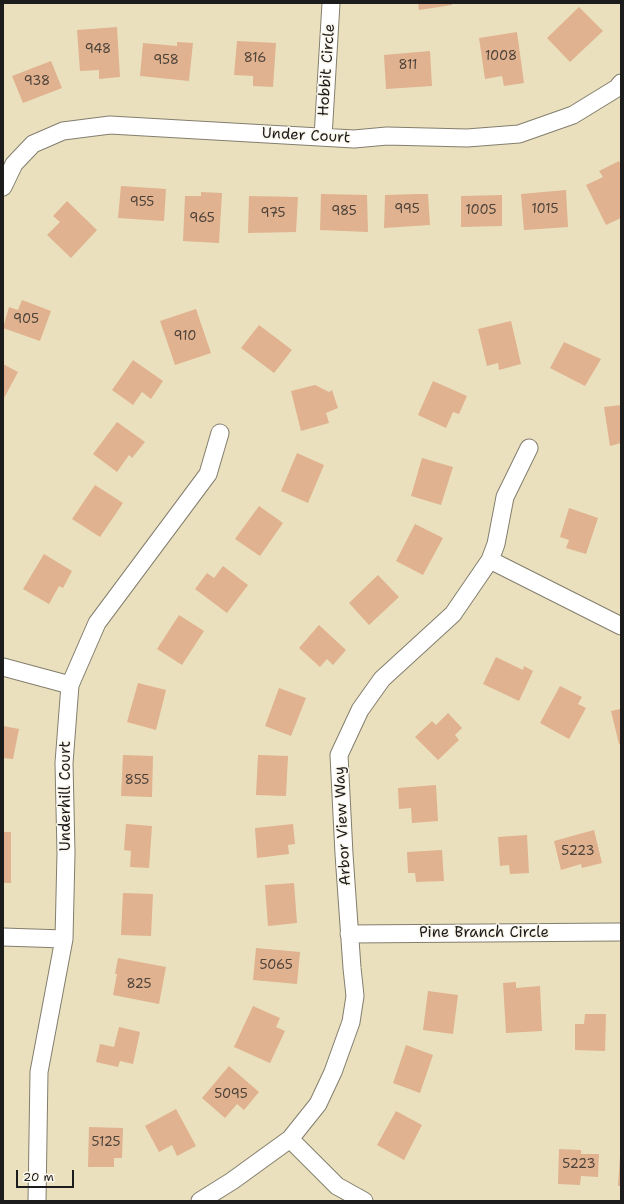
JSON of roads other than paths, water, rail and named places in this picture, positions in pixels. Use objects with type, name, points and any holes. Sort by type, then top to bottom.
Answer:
[{"type":"street","name":"Hobbit Circle","points":[[322,137],[332,3]]},
{"type":"street","name":"Under Court","points":[[3,187],[14,164],[33,144],[63,131],[110,125],[354,139],[388,136],[467,138],[519,134],[573,115],[617,88],[621,83]]},
{"type":"street","name":"Underhill Court","points":[[37,1201],[39,1072],[64,939],[66,853],[64,763],[70,685],[97,623],[208,474],[220,433]]},
{"type":"street","name":"Arbor View Way","points":[[200,1201],[232,1181],[290,1139],[318,1104],[335,1066],[351,1022],[355,996],[339,755],[360,710],[382,679],[453,614],[490,560],[496,544],[505,498],[529,448]]},
{"type":"street","points":[[490,560],[621,626]]},
{"type":"street","points":[[3,667],[70,685]]},
{"type":"street","name":"Pine Branch Circle","points":[[350,934],[619,932]]},
{"type":"street","points":[[3,937],[64,939]]},
{"type":"street","points":[[290,1139],[337,1186],[364,1201]]}]
